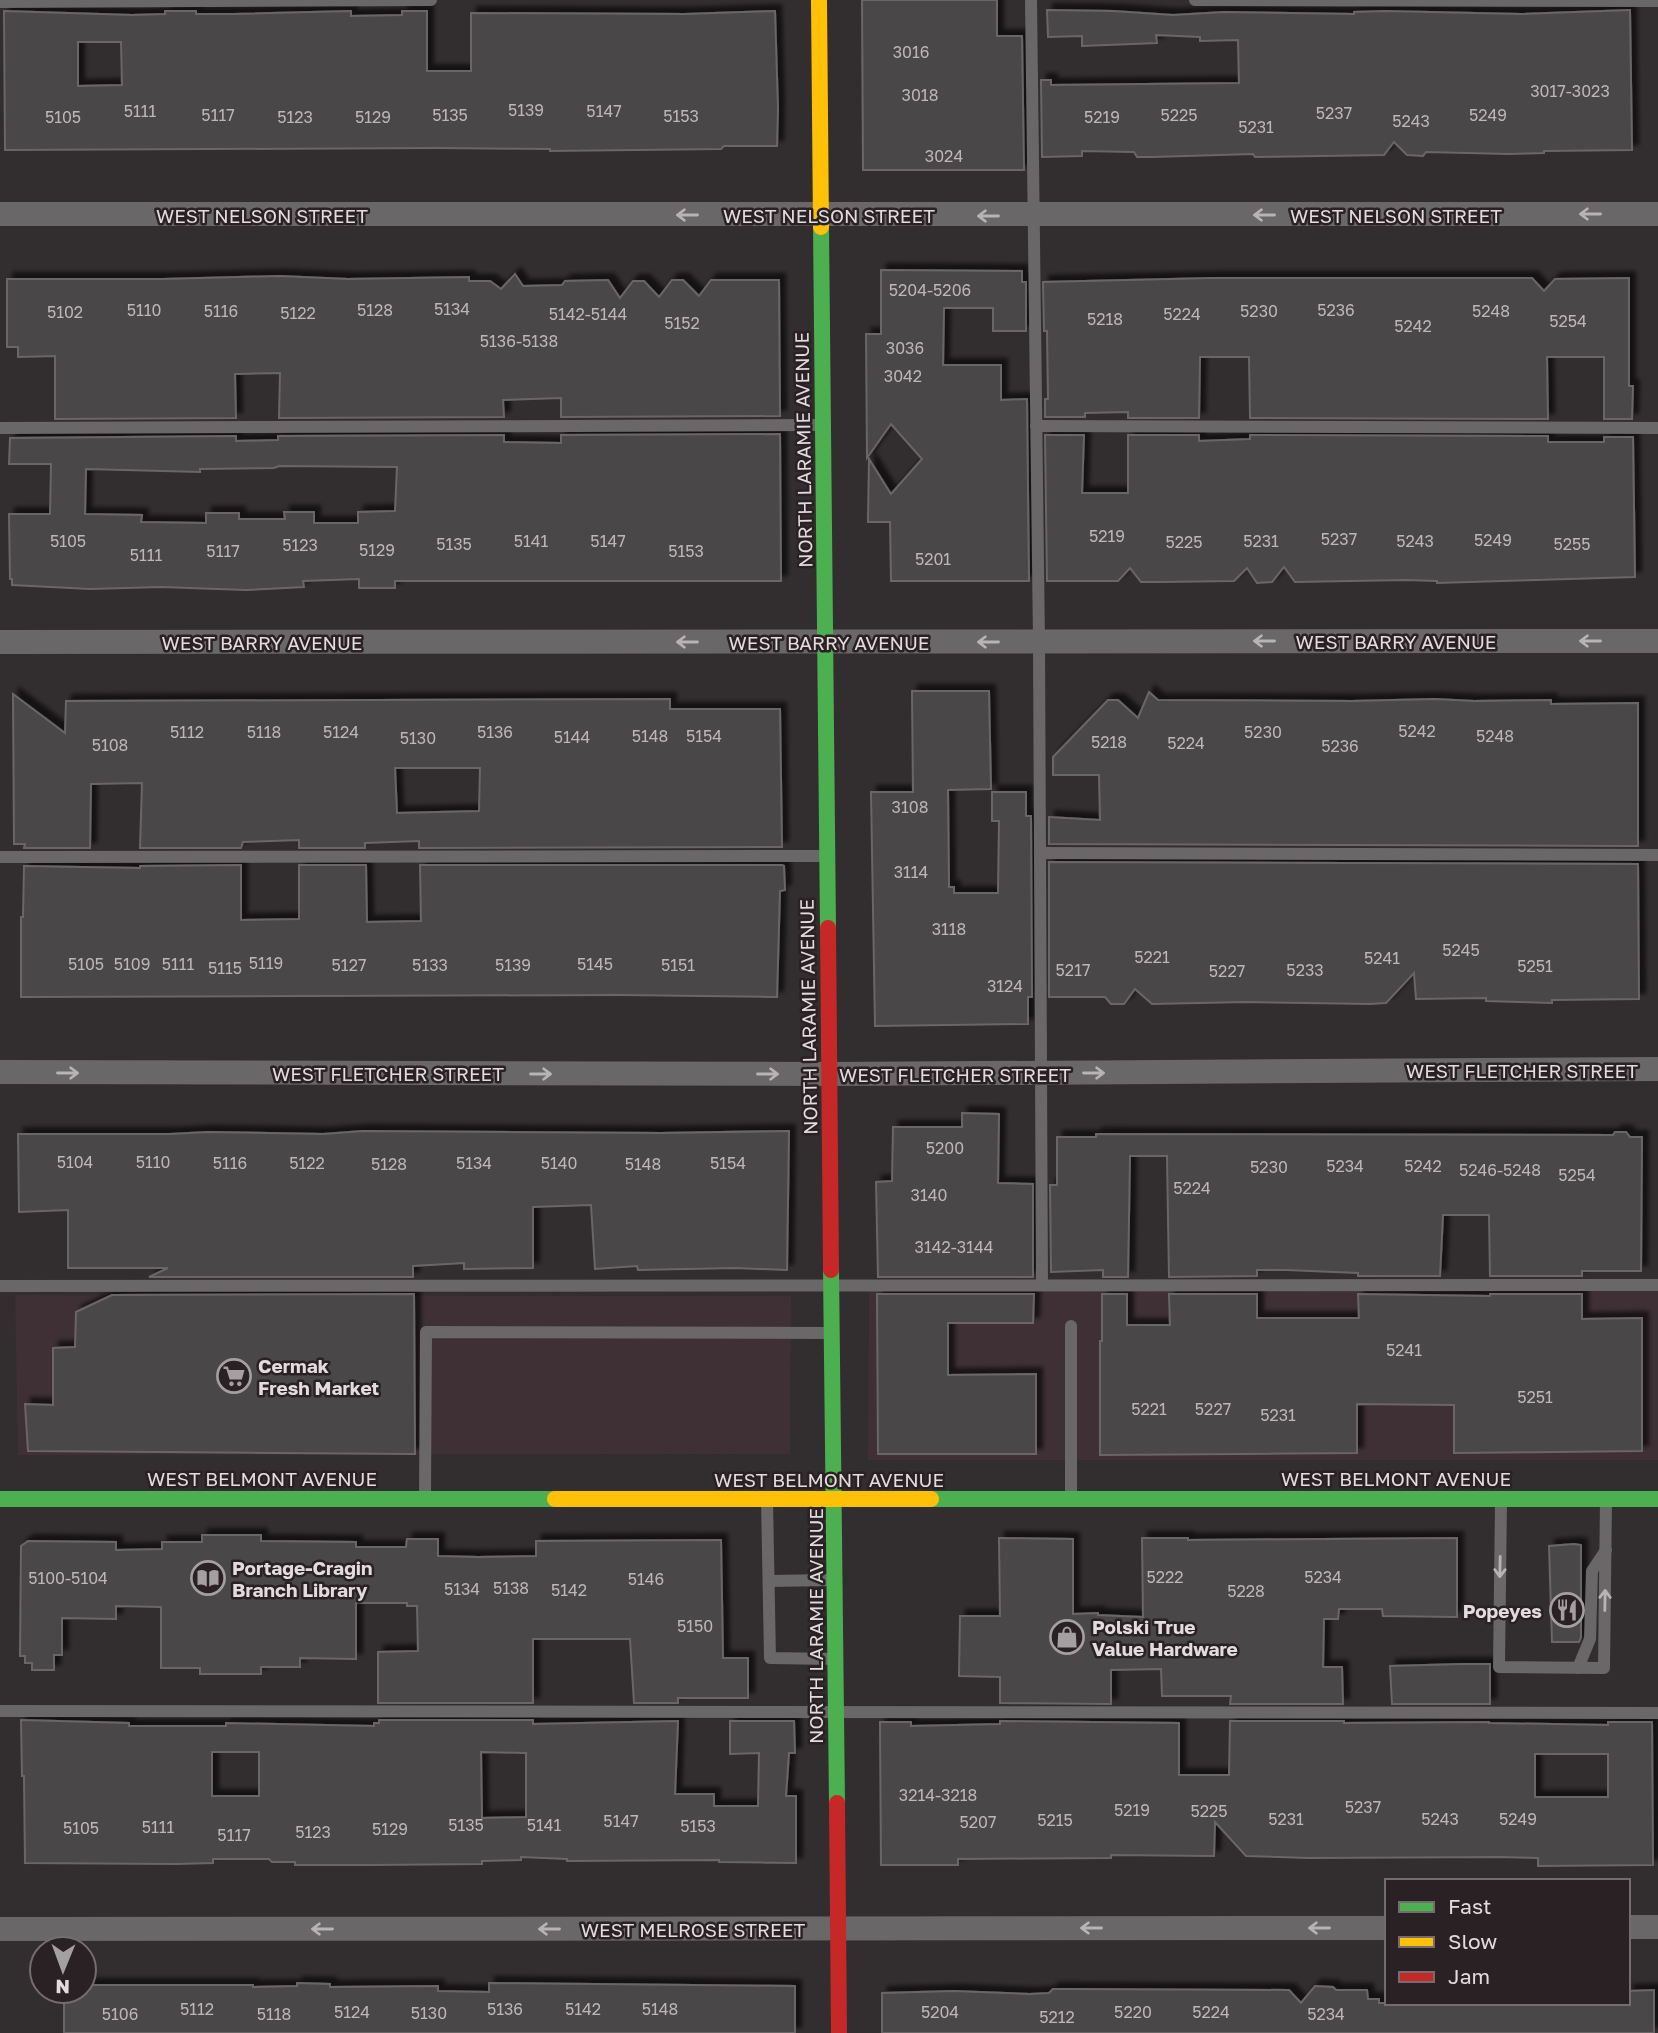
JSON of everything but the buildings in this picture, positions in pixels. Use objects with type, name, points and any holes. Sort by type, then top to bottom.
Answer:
[{"type":"street","name":"NORTH LARAMIE AVENUE","points":[[819,0],[839,2033]]},
{"type":"street","name":"WEST NELSON STREET","points":[[0,214],[1658,214]]},
{"type":"street","name":"WEST BARRY AVENUE","points":[[0,642],[1658,641]]},
{"type":"street","name":"WEST FLETCHER STREET","points":[[0,1072],[830,1074],[1658,1069]]},
{"type":"street","name":"WEST BELMONT AVENUE","points":[[0,1499],[1658,1499]]},
{"type":"street","points":[[1630,1927],[1658,1927]]},
{"type":"street","name":"WEST MELROSE STREET","points":[[0,1929],[1385,1928]]},
{"type":"lane","points":[[0,2],[431,0]]},
{"type":"lane","points":[[1031,0],[1041,853],[1042,1285]]},
{"type":"lane","points":[[1195,0],[1658,1]]},
{"type":"lane","points":[[0,428],[823,425]]},
{"type":"lane","points":[[1036,426],[1658,428]]},
{"type":"lane","points":[[1041,853],[1658,855]]},
{"type":"lane","points":[[0,857],[828,856]]},
{"type":"lane","points":[[0,1286],[1658,1285]]},
{"type":"lane","points":[[1071,1326],[1071,1500]]},
{"type":"lane","points":[[425,1500],[426,1332],[832,1333]]},
{"type":"lane","points":[[1502,1499],[1499,1667],[1604,1668],[1606,1499]]},
{"type":"lane","points":[[767,1500],[770,1658],[836,1659]]},
{"type":"lane","points":[[1578,1668],[1590,1639],[1592,1571],[1606,1550]]},
{"type":"lane","points":[[769,1581],[836,1580]]},
{"type":"lane","points":[[0,1711],[1658,1713]]},
{"type":"shaded area","points":[[1658,1289],[1658,1460],[868,1460],[869,1291]]},
{"type":"shaded area","points":[[15,1295],[791,1296],[790,1454],[18,1455]]},
{"type":"traffic: fast","points":[[821,227],[828,928]]},
{"type":"traffic: fast","points":[[831,1270],[837,1803]]},
{"type":"traffic: fast","points":[[0,1499],[555,1499]]},
{"type":"traffic: fast","points":[[931,1499],[1658,1499]]},
{"type":"traffic: slow","points":[[819,0],[821,227]]},
{"type":"traffic: slow","points":[[555,1499],[931,1499]]},
{"type":"traffic: jam","points":[[828,928],[831,1270]]},
{"type":"traffic: jam","points":[[837,1803],[839,2033]]},
{"type":"place","name":"Cermak Fresh Market","points":[[234,1376]]},
{"type":"place","name":"Portage-Cragin Branch Library","points":[[208,1578]]},
{"type":"place","name":"Popeyes","points":[[1567,1610]]},
{"type":"place","name":"Polski True Value Hardware","points":[[1067,1637]]}]
